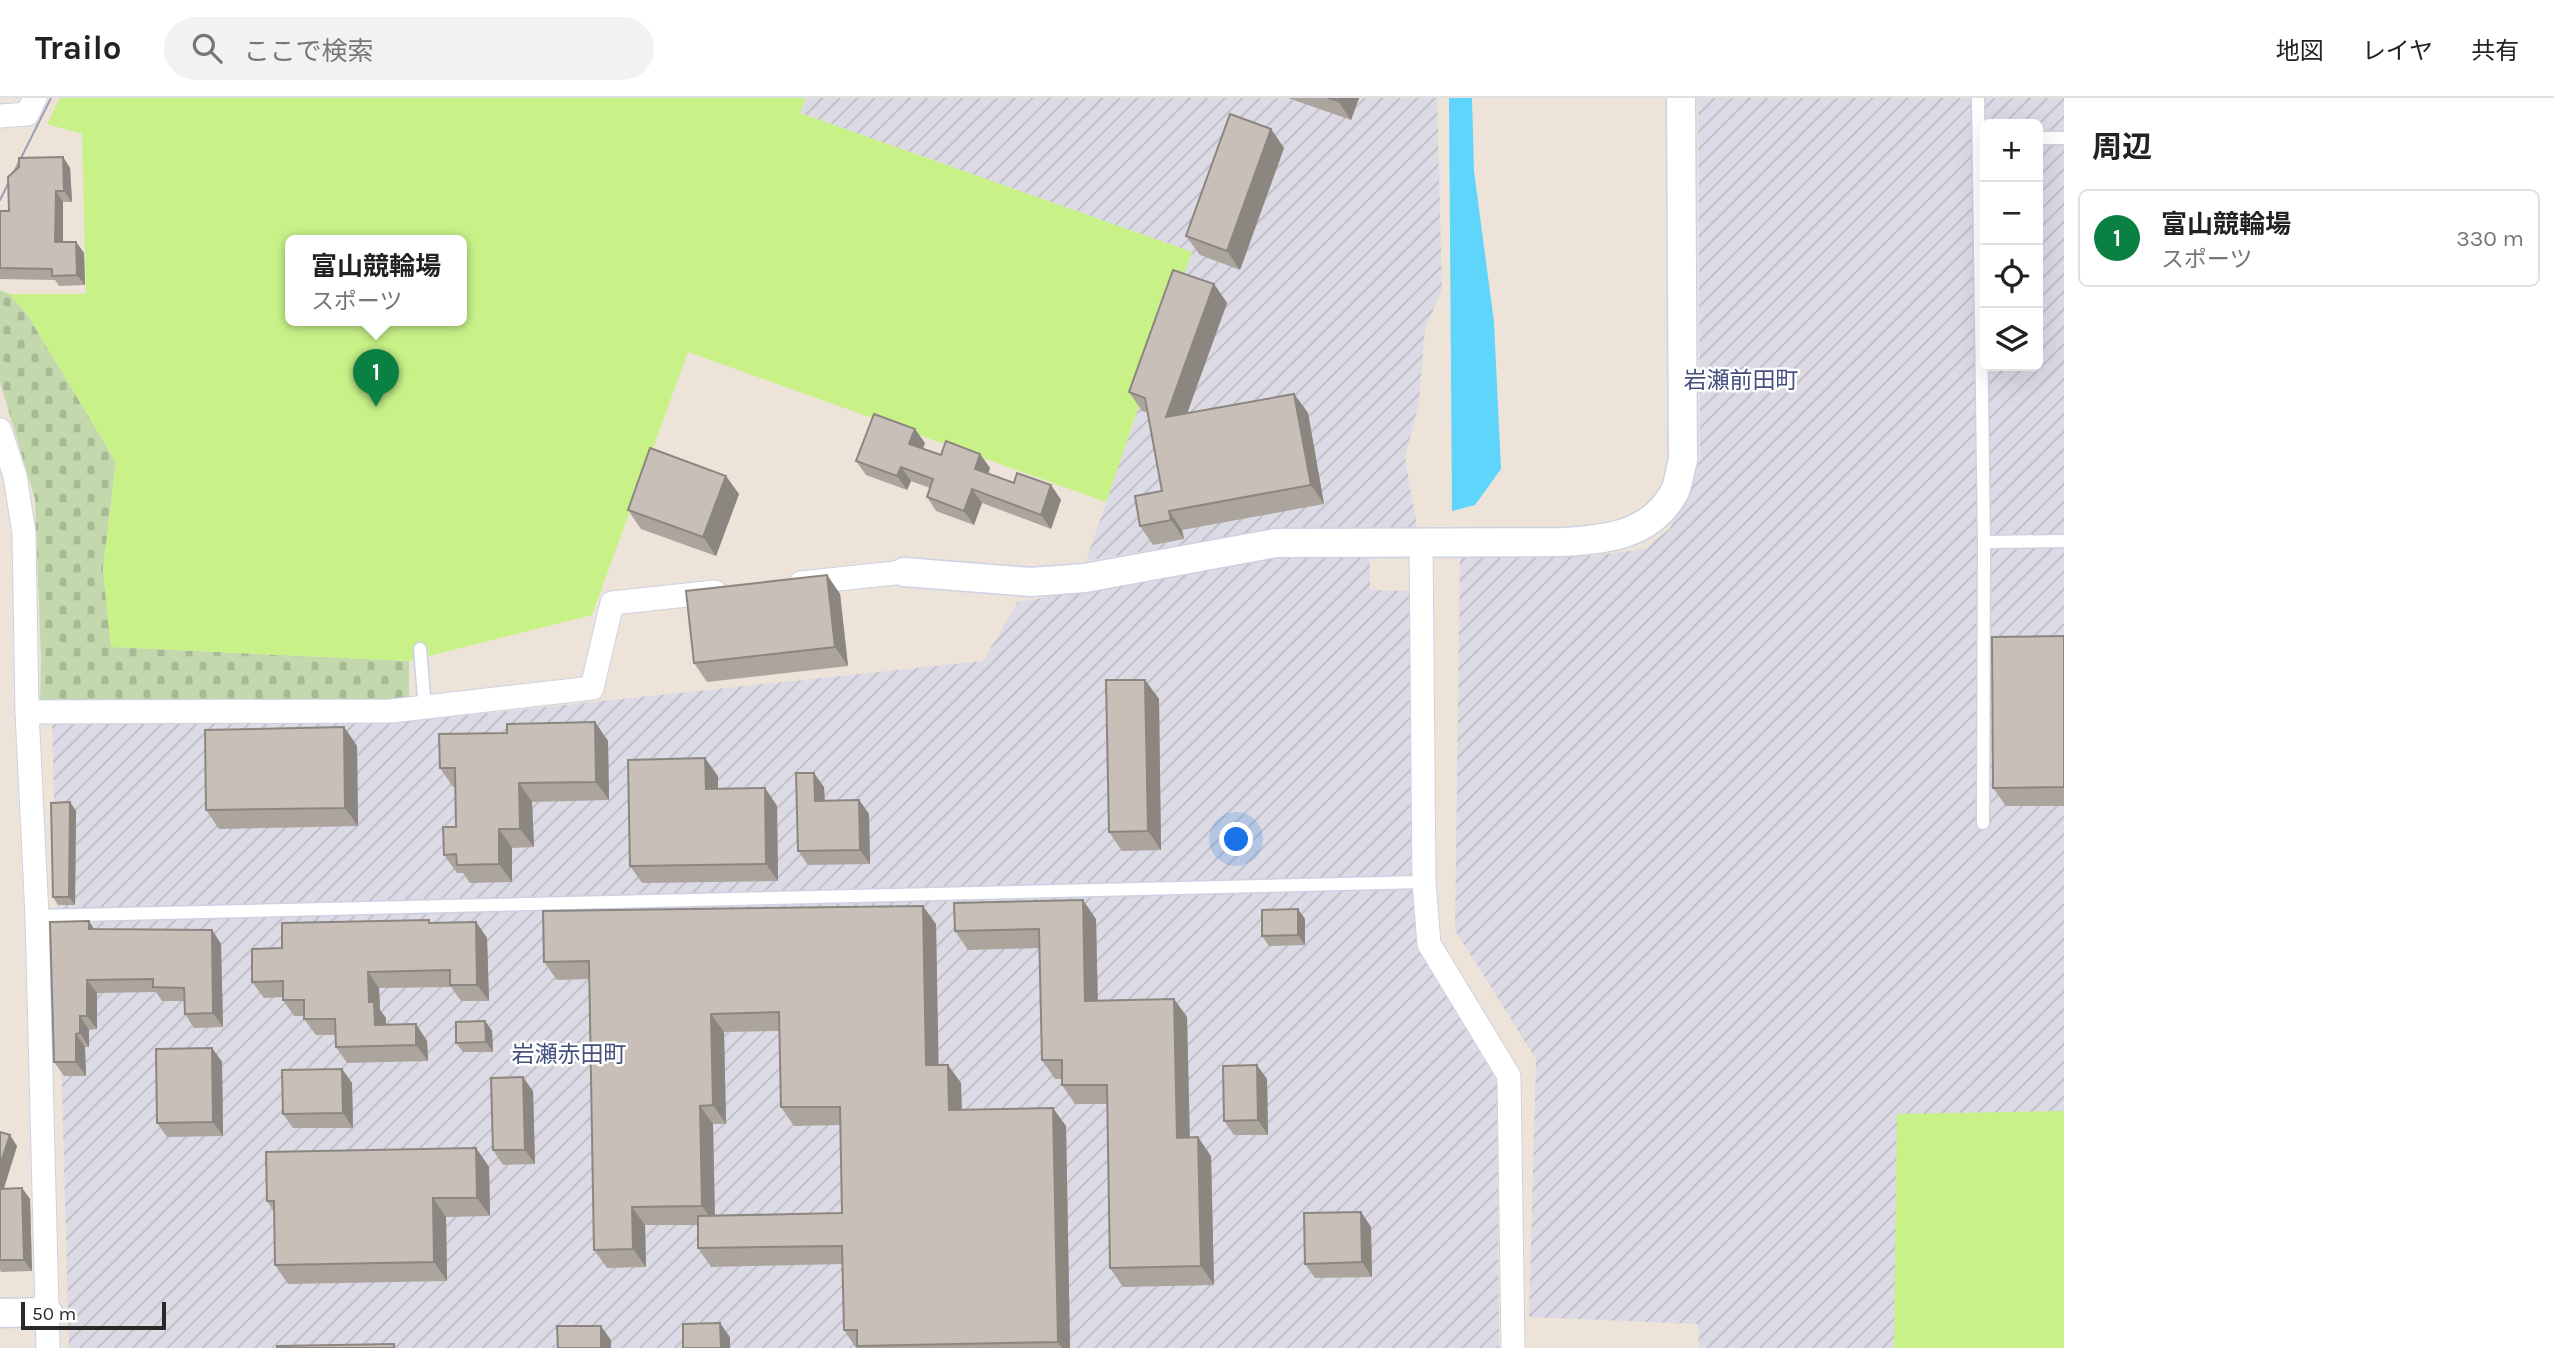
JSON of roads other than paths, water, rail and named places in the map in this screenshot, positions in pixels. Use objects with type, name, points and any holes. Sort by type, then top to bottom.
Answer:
[{"type":"street","points":[[0,116],[26,114],[35,98]]},
{"type":"street","points":[[779,586],[904,572],[1031,582],[1085,578],[1276,543],[1562,542],[1599,540],[1629,533],[1656,516],[1675,491],[1683,460],[1681,98]]},
{"type":"street","points":[[0,430],[15,476],[24,533],[27,712],[37,916],[48,1348]]},
{"type":"street","points":[[1421,541],[1424,882],[1429,944],[1509,1076],[1513,1348]]},
{"type":"street","points":[[27,712],[391,710],[592,688],[612,603],[737,590]]},
{"type":"street","points":[[0,1313],[48,1312]]},
{"type":"lane","points":[[1978,98],[1980,119]]},
{"type":"lane","points":[[2043,138],[2064,138]]},
{"type":"lane","points":[[1982,182],[1983,823]]},
{"type":"lane","points":[[1984,542],[2064,541]]},
{"type":"lane","points":[[420,649],[425,708]]},
{"type":"lane","points":[[37,916],[1424,882]]},
{"type":"water","points":[[1449,98],[1472,98],[1474,171],[1494,322],[1501,469],[1475,505],[1452,511]]},
{"type":"tram line","points":[[0,200],[51,98]]},
{"type":"place","name":"富山競輪場","points":[[376,407]]},
{"type":"district","name":"岩瀬前田町","points":[[1741,380]]},
{"type":"district","name":"岩瀬赤田町","points":[[569,1054]]}]
